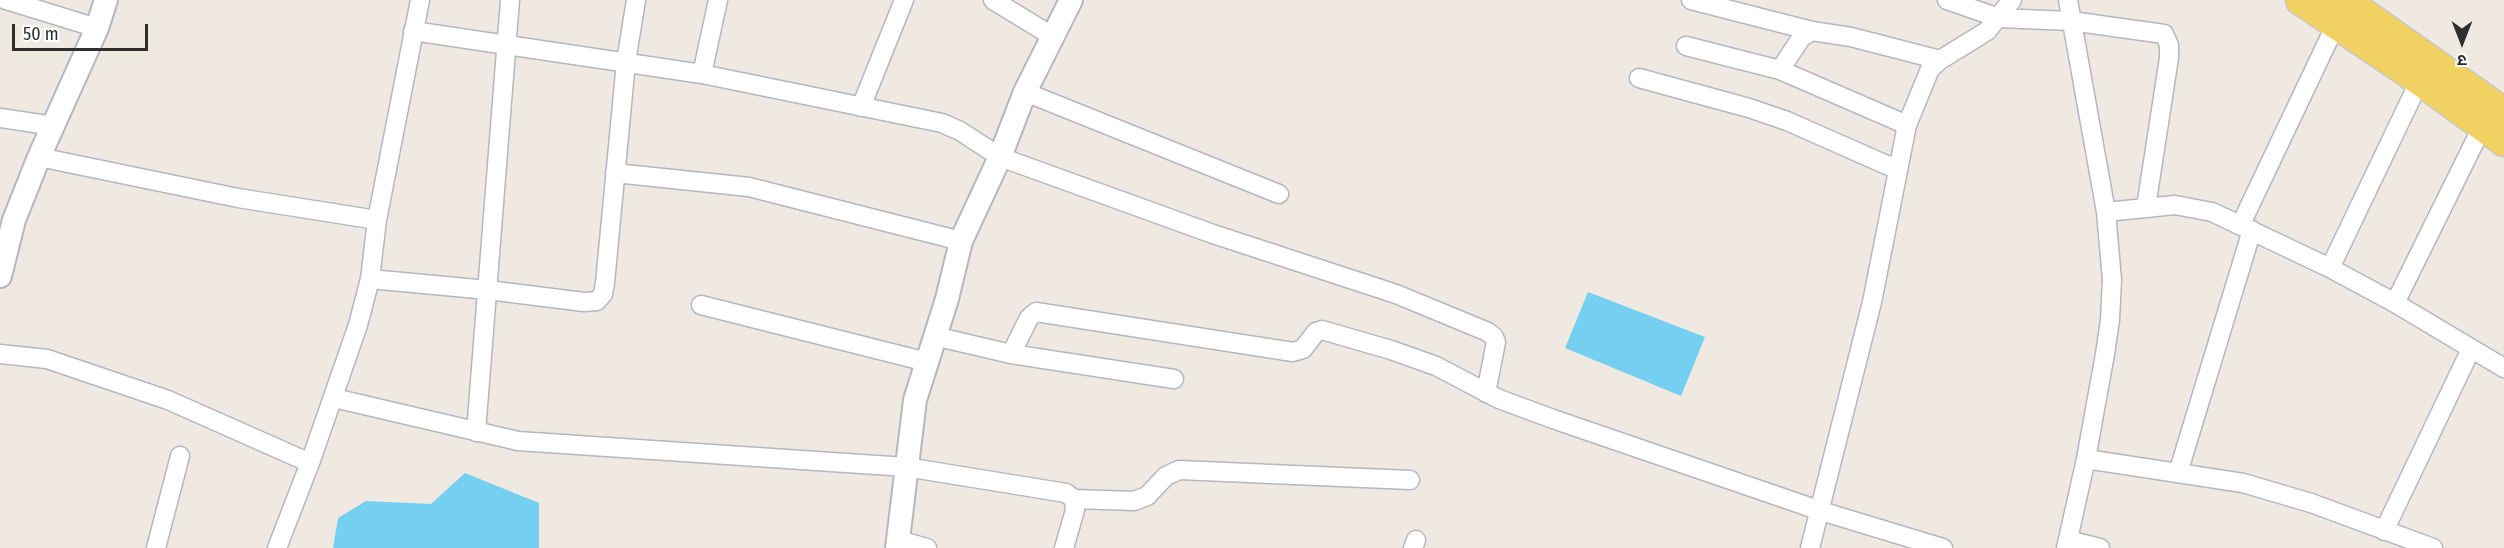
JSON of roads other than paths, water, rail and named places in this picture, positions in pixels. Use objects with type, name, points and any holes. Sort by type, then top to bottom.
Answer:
[{"type":"main road","points":[[2301,0],[2340,12],[2496,122]]},
{"type":"main road","points":[[2340,12],[2420,80],[2496,122]]},
{"type":"street","points":[[6,0],[97,28]]},
{"type":"street","points":[[0,276],[14,220],[39,157],[97,28],[106,0]]},
{"type":"street","points":[[277,548],[334,398],[358,325],[370,279],[377,220],[420,0]]},
{"type":"street","points":[[476,432],[510,0]]},
{"type":"street","points":[[370,279],[585,302],[597,301],[603,294],[605,283],[626,62],[636,0]]},
{"type":"street","points":[[702,74],[718,0]]},
{"type":"street","points":[[861,107],[904,0]]},
{"type":"street","points":[[993,0],[1052,36]]},
{"type":"street","points":[[927,548],[897,544],[915,400],[947,299],[961,240],[1000,157],[1025,92],[1071,0]]},
{"type":"street","points":[[1691,0],[1940,60]]},
{"type":"street","points":[[1947,0],[1999,18],[2071,21],[2164,34],[2169,45],[2169,58],[2146,207]]},
{"type":"street","points":[[1810,548],[1872,302],[1907,125],[1930,69],[1940,60],[1987,31],[2012,0]]},
{"type":"street","points":[[2068,0],[2106,212],[2112,280],[2110,320],[2086,459],[2067,544],[2100,548]]},
{"type":"street","points":[[2178,473],[2246,227],[2340,12]]},
{"type":"street","points":[[1780,70],[1801,38],[1812,31]]},
{"type":"street","points":[[413,32],[702,74],[942,123],[960,131],[1000,157],[1213,234],[1396,294],[1488,332],[1496,342],[1486,393]]},
{"type":"street","points":[[1686,46],[1780,70],[1907,125]]},
{"type":"street","points":[[1639,78],[1749,108],[1787,121],[1898,170]]},
{"type":"street","points":[[2330,268],[2420,80]]},
{"type":"street","points":[[1025,92],[1279,194]]},
{"type":"street","points":[[0,118],[54,126]]},
{"type":"street","points":[[2396,303],[2496,122]]},
{"type":"street","points":[[39,157],[204,192],[377,220]]},
{"type":"street","points":[[615,173],[749,187],[961,240]]},
{"type":"street","points":[[2106,212],[2175,204],[2194,207],[2246,227],[2396,303],[2504,368]]},
{"type":"street","points":[[701,305],[927,362]]},
{"type":"street","points":[[1011,354],[1029,318],[1036,312],[1293,352],[1303,349],[1316,332],[1322,330],[1427,363],[1486,393],[1553,419],[1821,511],[1943,548]]},
{"type":"street","points":[[934,336],[1011,354],[1174,379]]},
{"type":"street","points":[[2384,531],[2471,349]]},
{"type":"street","points":[[0,354],[47,359],[168,400],[310,463]]},
{"type":"street","points":[[334,398],[518,441],[906,466],[1066,493],[1074,499],[1134,501],[1147,496],[1166,476],[1179,470],[1410,480]]},
{"type":"street","points":[[156,548],[180,456]]},
{"type":"street","points":[[2086,459],[2243,483],[2278,492],[2433,548]]},
{"type":"street","points":[[1064,548],[1075,510],[1074,499]]},
{"type":"water","points":[[1588,292],[1705,337],[1681,396],[1565,348]]},
{"type":"water","points":[[465,473],[539,503],[539,548],[333,548],[338,518],[366,501],[431,504]]}]
